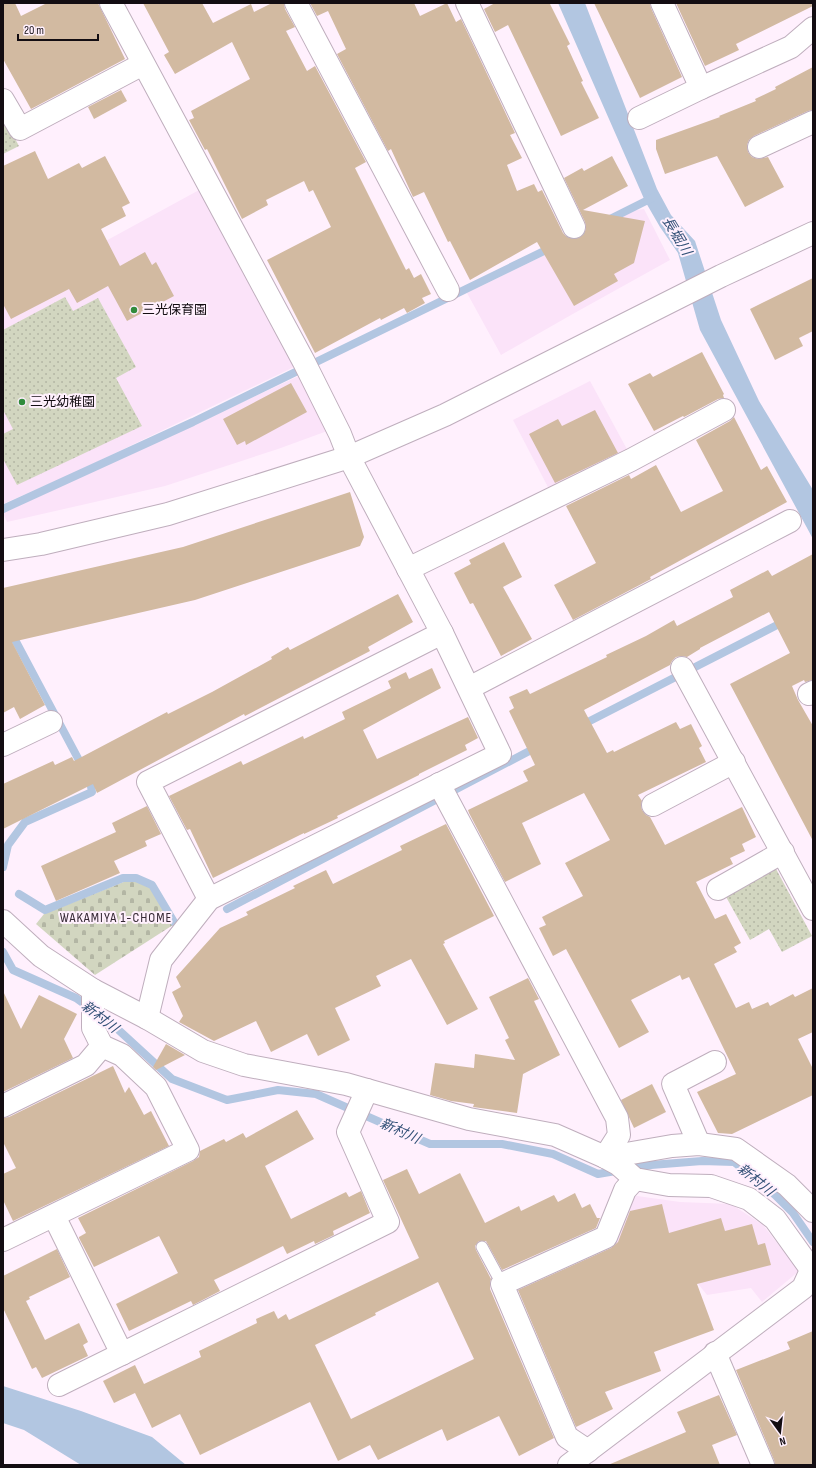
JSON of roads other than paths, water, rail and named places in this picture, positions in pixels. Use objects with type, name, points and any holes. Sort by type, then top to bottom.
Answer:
[{"type":"street","points":[[111,3],[307,368],[340,434],[349,457],[442,633],[500,754],[443,793],[209,899],[161,960],[147,1018]]},
{"type":"street","points":[[296,3],[448,290]]},
{"type":"street","points":[[467,3],[574,227]]},
{"type":"street","points":[[662,3],[701,88]]},
{"type":"street","points":[[639,118],[791,47],[813,28]]},
{"type":"street","points":[[3,100],[20,129],[143,64]]},
{"type":"street","points":[[759,147],[813,122]]},
{"type":"street","points":[[3,550],[40,544],[168,514],[349,457],[445,415],[721,276],[813,233]]},
{"type":"street","points":[[408,569],[631,460],[724,410]]},
{"type":"street","points":[[469,688],[790,521]]},
{"type":"street","points":[[209,899],[148,782],[442,633]]},
{"type":"street","points":[[685,673],[813,909]]},
{"type":"street","points":[[3,745],[51,722]]},
{"type":"street","points":[[654,806],[734,762]]},
{"type":"street","points":[[443,793],[617,1118],[619,1135],[612,1161]]},
{"type":"street","points":[[718,889],[783,852]]},
{"type":"street","points":[[3,921],[41,956],[93,990],[147,1018],[203,1051],[244,1065],[346,1084],[469,1119],[555,1135],[612,1161],[635,1179],[668,1185],[711,1186],[749,1199],[775,1219],[813,1270],[803,1288],[569,1465]]},
{"type":"street","points":[[3,1106],[86,1065],[97,1037],[93,990]]},
{"type":"street","points":[[3,1240],[188,1150],[156,1087],[122,1055],[97,1037]]},
{"type":"street","points":[[699,1144],[673,1084],[715,1062]]},
{"type":"street","points":[[59,1386],[388,1222],[348,1132],[367,1090]]},
{"type":"street","points":[[612,1161],[672,1146],[699,1144],[736,1149],[786,1184],[813,1211]]},
{"type":"street","points":[[588,1451],[567,1438],[502,1284],[606,1237],[625,1190],[635,1179]]},
{"type":"street","points":[[54,1216],[122,1354]]},
{"type":"street","points":[[715,1354],[762,1465]]},
{"type":"lane","points":[[482,1247],[502,1284]]},
{"type":"water","name":"長堀川","points":[[558,3],[585,3],[657,189],[671,215],[695,241],[721,320],[759,401],[813,490],[813,539],[700,330],[678,253],[660,227],[645,201]]},
{"type":"water","points":[[3,1386],[81,1411],[152,1437],[186,1465],[81,1465],[24,1430],[3,1423]]},
{"type":"waterway","points":[[606,221],[654,197]]},
{"type":"waterway","points":[[3,509],[193,422],[581,233]]},
{"type":"waterway","points":[[3,617],[90,781],[92,792],[25,822],[8,845],[3,867]]},
{"type":"waterway","points":[[580,726],[785,621]]},
{"type":"waterway","points":[[227,909],[537,747]]},
{"type":"waterway","points":[[19,894],[45,910],[123,878],[136,878],[152,885],[174,922]]},
{"type":"waterway","name":"新村川","points":[[3,952],[13,970],[76,998],[112,1024],[172,1079],[227,1100],[278,1090],[316,1094],[430,1144],[502,1144],[553,1154],[598,1174],[651,1165],[702,1161],[734,1162],[775,1195],[793,1213],[813,1242]]},
{"type":"place","name":"三光保育園","points":[[134,310]]},
{"type":"place","name":"三光幼稚園","points":[[22,402]]},
{"type":"district","name":"WAKAMIYA 1-CHOME","points":[[116,917]]}]
